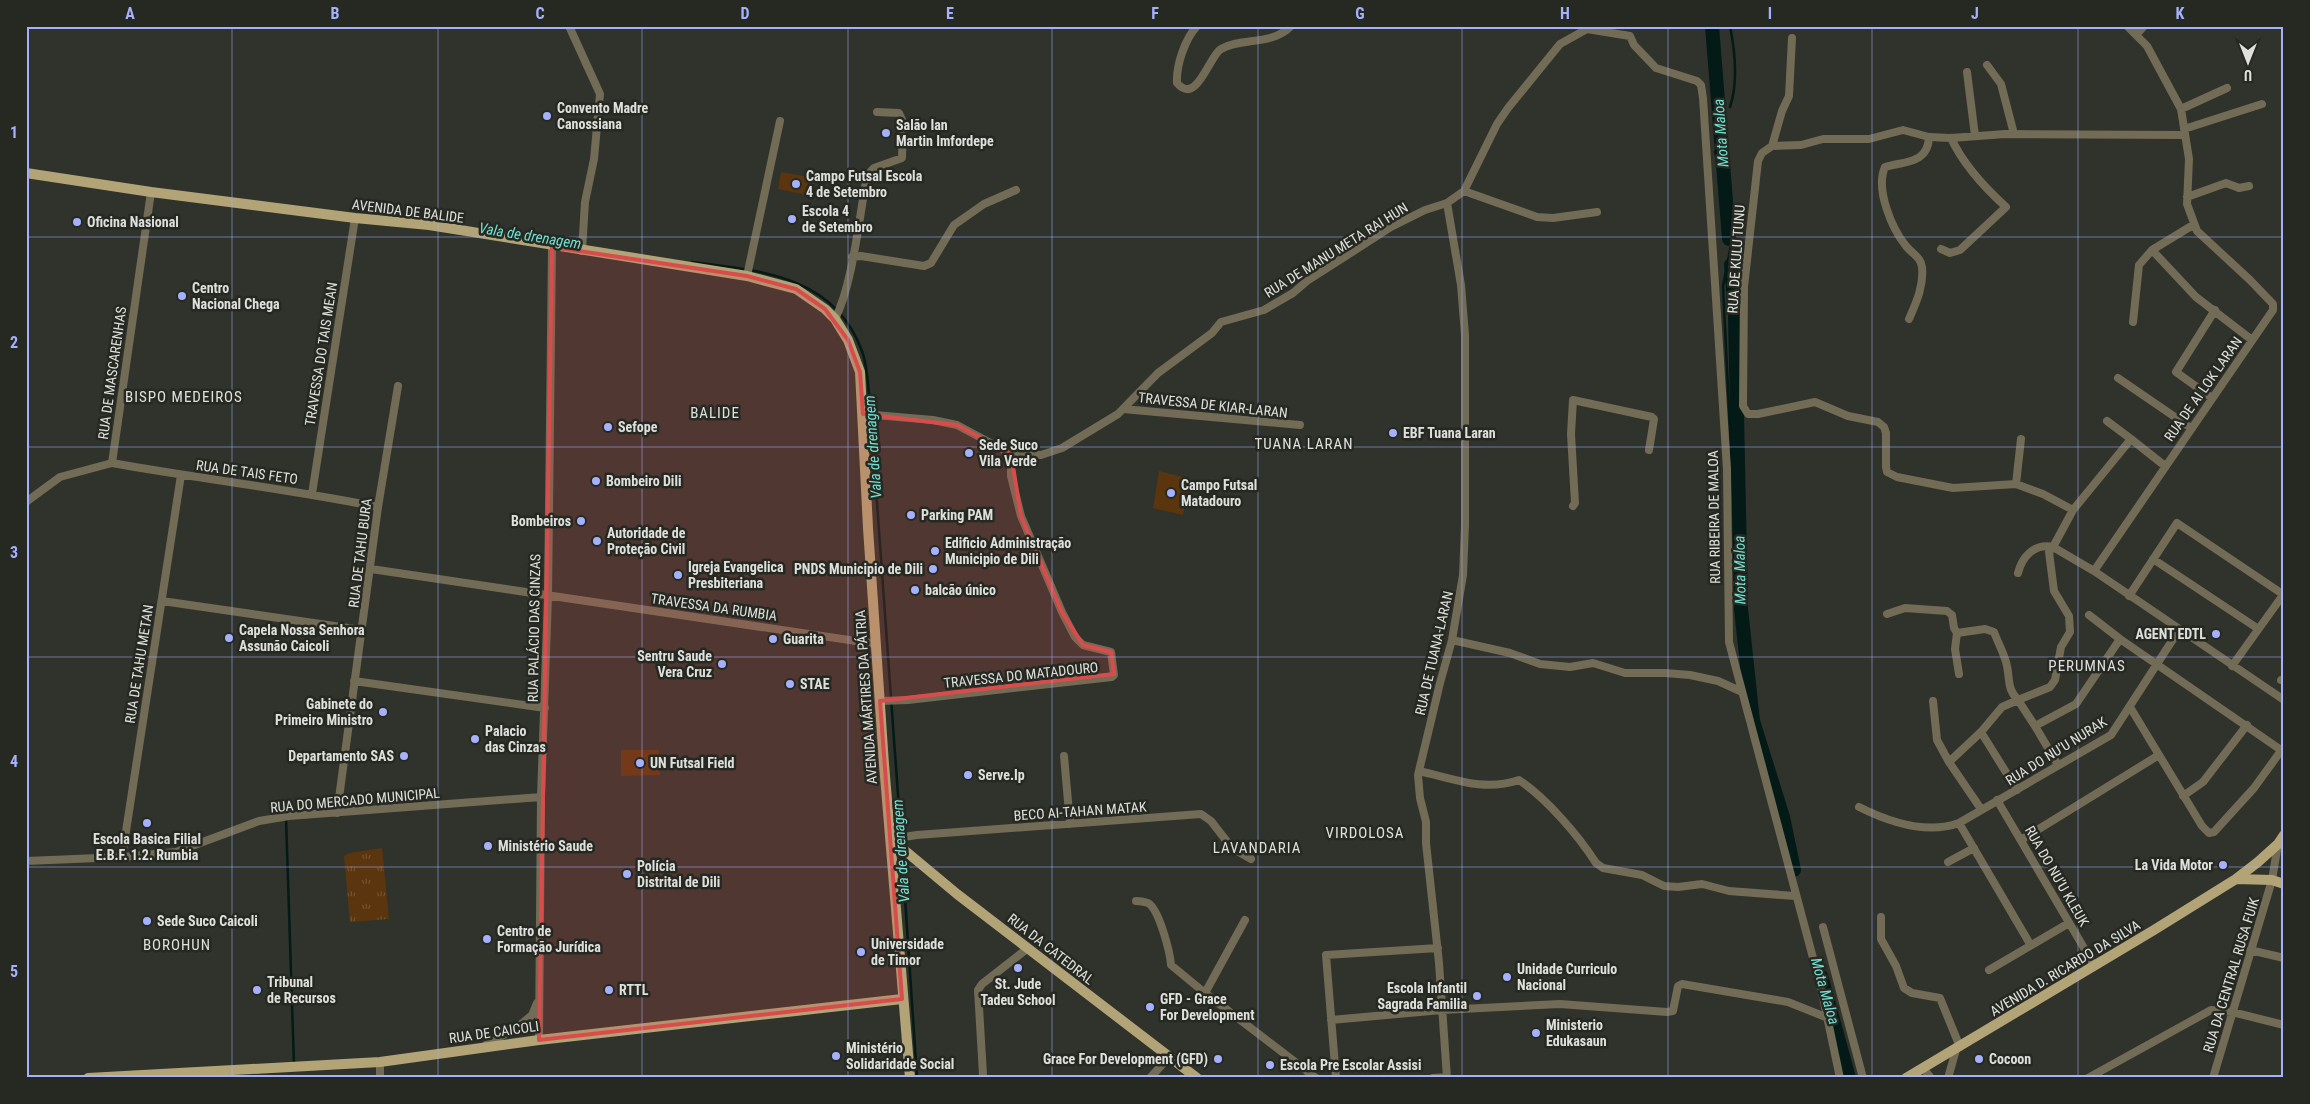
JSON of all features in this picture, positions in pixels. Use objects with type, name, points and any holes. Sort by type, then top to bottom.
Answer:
[{"type":"main road","name":"AVENIDA DE BALIDE","points":[[26,173],[151,192],[355,218],[429,225],[552,246],[583,247],[747,276],[796,289],[825,309],[835,319]]},
{"type":"main road","name":"AVENIDA MÁRTIRES DA PÁTRIA","points":[[835,319],[848,340],[860,372],[880,701],[902,999],[910,1078]]},
{"type":"main road","name":"AVENIDA D. RICARDO DA SILVA","points":[[1906,1078],[2236,879],[2278,844],[2284,835]]},
{"type":"main road","name":"RUA DA CATEDRAL","points":[[891,839],[914,861],[1197,1078]]},
{"type":"main road","points":[[2236,879],[2272,880],[2284,884]]},
{"type":"main road","name":"RUA DE CAICOLI","points":[[88,1078],[380,1062],[539,1040],[902,999]]},
{"type":"street","points":[[569,26],[600,94],[595,154],[585,202],[583,247]]},
{"type":"street","points":[[1197,26],[1186,45],[1176,76],[1179,86],[1190,88],[1196,86],[1207,72],[1214,54],[1222,49],[1265,40],[1291,26]]},
{"type":"street","name":"RUA DE AI LOK LARAN","points":[[2094,571],[2273,310],[2273,304],[2194,226],[2187,204],[2189,159],[2181,109],[2147,46],[2127,26]]},
{"type":"street","points":[[2136,35],[2144,26]]},
{"type":"street","name":"RUA DE MANU META RAI HUN","points":[[863,414],[933,420],[957,425],[1011,454],[1041,455],[1062,448],[1118,414],[1158,373],[1212,333],[1220,322],[1264,310],[1294,293],[1307,281],[1392,227],[1425,210],[1447,203],[1464,191],[1508,108],[1560,44],[1582,29]]},
{"type":"street","name":"RUA RIBEIRA DE MALOA","points":[[1582,29],[1630,36],[1634,46],[1656,68],[1672,75],[1691,78],[1701,85],[1726,438],[1729,642],[1740,691],[1828,1018],[1840,1078]]},
{"type":"street","points":[[1792,38],[1789,96],[1782,111],[1772,146],[1801,145],[1823,139],[1869,139],[1903,130],[1929,137],[1951,138],[2014,134],[2185,132],[2262,104]]},
{"type":"street","points":[[1987,64],[2001,84],[2014,134]]},
{"type":"street","points":[[1967,72],[1975,136]]},
{"type":"street","points":[[2181,109],[2227,88]]},
{"type":"street","points":[[835,319],[842,304],[867,176],[874,168],[902,158],[903,122],[899,113],[877,112]]},
{"type":"street","points":[[747,276],[780,121]]},
{"type":"street","points":[[1909,319],[1918,300],[1922,267],[1919,258],[1907,247],[1898,234],[1882,193],[1882,175],[1885,168],[1920,157],[1928,150],[1929,137]]},
{"type":"street","points":[[1941,249],[1950,253],[1960,250],[2006,207],[1963,159],[1951,138]]},
{"type":"street","name":"RUA DE KULU TUNU","points":[[1772,146],[1762,153],[1758,161],[1747,248],[1742,379],[1743,406],[1748,414],[1758,414],[1815,402],[1848,416],[1878,422],[1884,427],[1886,433],[1887,472],[1897,477],[1953,488],[2016,484],[2043,494],[2073,510]]},
{"type":"street","points":[[2187,197],[2226,183],[2239,188],[2249,186]]},
{"type":"street","points":[[852,257],[861,256],[924,266],[931,263],[954,225],[984,204],[1016,190]]},
{"type":"street","points":[[1464,191],[1537,217],[1553,218],[1597,212]]},
{"type":"street","name":"RUA DE MASCARENHAS","points":[[112,463],[151,192]]},
{"type":"street","name":"RUA DE TUANA-LARAN","points":[[1447,203],[1461,285],[1465,335],[1463,575],[1452,640],[1419,771],[1420,798],[1426,822],[1426,843],[1438,948],[1447,1077]]},
{"type":"street","name":"TRAVESSA DO TAIS MEAN","points":[[312,494],[355,218]]},
{"type":"street","points":[[2133,322],[2139,265],[2152,250],[2194,226]]},
{"type":"street","name":"RUA PALÁCIO DAS CINZAS","points":[[539,1040],[541,798],[548,596],[552,246]]},
{"type":"street","points":[[2152,250],[2196,296],[2252,340]]},
{"type":"street","points":[[2212,398],[2176,372],[2214,310]]},
{"type":"street","points":[[2118,378],[2191,428]]},
{"type":"street","name":"RUA DE TAHU BURA","points":[[337,813],[378,507],[398,386]]},
{"type":"street","points":[[1573,506],[1575,503],[1571,434],[1573,400],[1652,417],[1654,420],[1649,450]]},
{"type":"street","name":"TRAVESSA DE KIAR-LARAN","points":[[1123,409],[1300,426]]},
{"type":"street","points":[[2107,421],[2165,466]]},
{"type":"street","points":[[2016,484],[2021,438]]},
{"type":"street","points":[[1949,762],[1981,732],[2002,707],[2050,687],[2056,680],[2061,647],[2070,632],[2069,616],[2054,591],[2049,552],[2073,510],[2131,439]]},
{"type":"street","name":"TRAVESSA DO MATADOURO","points":[[880,701],[908,700],[1112,677],[1114,675],[1111,652],[1083,646],[1075,637],[1062,612],[1021,516],[1011,476],[1011,454]]},
{"type":"street","points":[[26,502],[60,477],[112,463]]},
{"type":"street","name":"RUA DE TAIS FETO","points":[[112,463],[312,494],[378,507]]},
{"type":"street","name":"RUA DE TAHU METAN","points":[[122,857],[181,475]]},
{"type":"street","points":[[2129,596],[2177,523],[2283,595],[2257,628],[2232,666]]},
{"type":"street","points":[[2018,573],[2021,560],[2027,553],[2047,546],[2053,547],[2094,571],[2284,700]]},
{"type":"street","points":[[2153,559],[2257,628]]},
{"type":"street","name":"TRAVESSA DA RUMBIA","points":[[371,569],[876,644]]},
{"type":"street","points":[[162,601],[362,630]]},
{"type":"street","points":[[1887,614],[1904,608],[1948,612],[1952,615],[1954,628],[1958,633],[1955,649],[1959,674]]},
{"type":"street","points":[[2089,615],[2283,749],[2237,809],[2214,832],[2209,833],[2205,831],[2183,796],[2130,707]]},
{"type":"street","points":[[1958,633],[1985,629],[1994,632],[2008,668],[2008,685],[2012,694],[2035,726],[2058,766]]},
{"type":"street","name":"RUA DO NU’U NURAK","points":[[1959,823],[2111,735],[2179,630]]},
{"type":"street","points":[[2035,726],[2076,704],[2120,638]]},
{"type":"street","points":[[1452,640],[1510,653],[1540,664],[1570,667],[1593,663],[1625,673],[1690,675],[1718,681],[1740,691]]},
{"type":"street","points":[[354,682],[545,708]]},
{"type":"street","points":[[1933,701],[1937,740],[1949,762],[1981,809]]},
{"type":"street","points":[[2183,796],[2202,782],[2247,725]]},
{"type":"street","points":[[1981,732],[2017,790]]},
{"type":"street","points":[[2021,840],[2159,755]]},
{"type":"street","points":[[1064,756],[1070,824]]},
{"type":"street","points":[[1419,771],[1479,785],[1503,786],[1519,780],[1534,790],[1554,810],[1600,867],[1642,875],[1670,887],[1702,884],[1729,891],[1796,896]]},
{"type":"street","name":"RUA DO MERCADO MUNICIPAL","points":[[26,861],[122,857],[176,852],[259,821],[289,816],[541,798]]},
{"type":"street","name":"RUA DO NU’U KLEUK","points":[[1997,800],[2094,965]]},
{"type":"street","points":[[1859,807],[1891,823],[1942,828],[1959,823],[2030,944]]},
{"type":"street","name":"BECO AI-TAHAN MATAK","points":[[891,839],[917,835],[1201,814],[1211,821],[1232,848],[1252,859]]},
{"type":"street","name":"RUA DA CENTRAL RUSA FUIK","points":[[2213,1078],[2272,880],[2278,844]]},
{"type":"street","points":[[1948,862],[1974,848]]},
{"type":"street","points":[[1136,900],[1148,903],[1153,908],[1161,931],[1166,937],[1171,965],[1316,1078]]},
{"type":"street","points":[[1881,917],[1881,940],[1896,966],[1901,984],[1908,992],[1940,998],[1958,1048],[1948,1078]]},
{"type":"street","points":[[1205,993],[1245,920]]},
{"type":"street","points":[[1990,970],[2030,944],[2069,923]]},
{"type":"street","points":[[1823,927],[1863,1078]]},
{"type":"street","points":[[983,1075],[978,990],[982,984],[1028,948]]},
{"type":"street","points":[[1336,1078],[1326,955],[1438,948]]},
{"type":"street","points":[[2250,950],[2284,958]]},
{"type":"street","points":[[1331,1020],[1442,1010],[1560,1004],[1667,1012],[1673,1010],[1678,986],[1682,984],[1788,1002],[1828,1018]]},
{"type":"street","points":[[479,1048],[502,1037],[532,1015],[538,999]]},
{"type":"street","points":[[2088,1078],[2211,1010],[2232,1012],[2284,1025]]},
{"type":"street","points":[[1150,1078],[1169,1057]]},
{"type":"street","points":[[380,1062],[380,1078]]},
{"type":"street","points":[[1923,1068],[1931,1078]]},
{"type":"street","points":[[1433,1078],[1447,1077]]},
{"type":"highlighted area","points":[[552,247],[747,276],[796,289],[825,309],[848,340],[860,372],[863,414],[957,425],[1011,454],[1021,516],[1062,612],[1083,645],[1111,652],[1114,674],[880,701],[902,999],[539,1040]]},
{"type":"green space","name":"Campo Futsal Escola 4 de Setembro","points":[[781,172],[815,178],[812,196],[778,189]]},
{"type":"green space","name":"Campo Futsal Matadouro","points":[[1159,471],[1191,479],[1183,515],[1153,508]]},
{"type":"green space","name":"UN Futsal Field","points":[[621,750],[659,750],[660,775],[621,776]]},
{"type":"green space","points":[[382,848],[389,919],[350,922],[344,856],[350,853]]},
{"type":"waterway","name":"Mota Maloa","points":[[1712,26],[1729,239]]},
{"type":"waterway","points":[[1730,26],[1735,67],[1733,98],[1730,107]]},
{"type":"waterway","points":[[1715,152],[1718,162]]},
{"type":"waterway","name":"Vala de drenagem","points":[[365,210],[415,219]]},
{"type":"waterway","points":[[1732,219],[1734,230],[1723,286],[1742,678]]},
{"type":"waterway","name":"Vala de drenagem","points":[[547,239],[566,242]]},
{"type":"waterway","name":"Vala de drenagem","points":[[692,262],[769,274],[792,281],[814,292],[833,306],[849,326],[862,351],[867,371],[870,405],[901,837]]},
{"type":"waterway","name":"Mota Maloa","points":[[1731,265],[1735,316],[1741,609],[1753,721],[1783,817],[1794,870]]},
{"type":"waterway","points":[[286,818],[294,1065]]},
{"type":"waterway","name":"Vala de drenagem","points":[[902,853],[917,1078]]},
{"type":"waterway","name":"Mota Maloa","points":[[1821,976],[1849,1078]]},
{"type":"waterway","name":"Mota Maloa","points":[[1829,1010],[1848,1078]]},
{"type":"place","name":"Convento Madre Canossiana","points":[[547,116]]},
{"type":"place","name":"Salão Ian Martin Imfordepe","points":[[886,133]]},
{"type":"place","name":"Campo Futsal Escola 4 de Setembro","points":[[796,184]]},
{"type":"place","name":"Escola 4 de Setembro","points":[[792,219]]},
{"type":"place","name":"Oficina Nasional","points":[[77,222]]},
{"type":"place","name":"Centro Nacional Chega","points":[[182,296]]},
{"type":"place","name":"Sefope","points":[[608,427]]},
{"type":"place","name":"EBF Tuana Laran","points":[[1393,433]]},
{"type":"place","name":"Sede Suco Vila Verde","points":[[969,453]]},
{"type":"place","name":"Bombeiro Dili","points":[[596,481]]},
{"type":"place","name":"Campo Futsal Matadouro","points":[[1171,493]]},
{"type":"place","name":"Parking PAM","points":[[911,515]]},
{"type":"place","name":"Bombeiros","points":[[581,521]]},
{"type":"place","name":"Autoridade de Proteção Civil","points":[[597,541]]},
{"type":"place","name":"Edificio Administração Municipio de Dili","points":[[935,551]]},
{"type":"place","name":"PNDS Municipio de Dili","points":[[933,569]]},
{"type":"place","name":"Igreja Evangelica Presbiteriana","points":[[678,575]]},
{"type":"place","name":"balcão único","points":[[915,590]]},
{"type":"place","name":"AGENT EDTL","points":[[2216,634]]},
{"type":"place","name":"Capela Nossa Senhora Assunão Caicoli","points":[[229,638]]},
{"type":"place","name":"Guarita","points":[[773,639]]},
{"type":"place","name":"Sentru Saude Vera Cruz","points":[[722,664]]},
{"type":"place","name":"STAE","points":[[790,684]]},
{"type":"place","name":"Gabinete do Primeiro Ministro","points":[[383,712]]},
{"type":"place","name":"Palacio das Cinzas","points":[[475,739]]},
{"type":"place","name":"Departamento SAS","points":[[404,756]]},
{"type":"place","name":"UN Futsal Field","points":[[640,763]]},
{"type":"place","name":"Serve.Ip","points":[[968,775]]},
{"type":"place","name":"Escola Basica Filial E.B.F. 1.2. Rumbia","points":[[147,823]]},
{"type":"place","name":"Ministério Saude","points":[[488,846]]},
{"type":"place","name":"La Vida Motor","points":[[2223,865]]},
{"type":"place","name":"Polícia Distrital de Dili","points":[[627,874]]},
{"type":"place","name":"Sede Suco Caicoli","points":[[147,921]]},
{"type":"place","name":"Centro de Formação Jurídica","points":[[487,939]]},
{"type":"place","name":"Universidade de Timor","points":[[861,952]]},
{"type":"place","name":"St. Jude Tadeu School","points":[[1018,968]]},
{"type":"place","name":"Unidade Curriculo Nacional","points":[[1507,977]]},
{"type":"place","name":"Tribunal de Recursos","points":[[257,990]]},
{"type":"place","name":"RTTL","points":[[609,990]]},
{"type":"place","name":"Escola Infantil Sagrada Familia","points":[[1477,996]]},
{"type":"place","name":"GFD - Grace For Development","points":[[1150,1007]]},
{"type":"place","name":"Ministerio Edukasaun","points":[[1536,1033]]},
{"type":"place","name":"Ministério Solidaridade Social","points":[[836,1056]]},
{"type":"place","name":"Grace For Development (GFD)","points":[[1218,1059]]},
{"type":"place","name":"Cocoon","points":[[1979,1059]]},
{"type":"place","name":"Escola Pre Escolar Assisi","points":[[1270,1065]]},
{"type":"district","name":"BISPO MEDEIROS","points":[[184,397]]},
{"type":"district","name":"BALIDE","points":[[715,413]]},
{"type":"district","name":"TUANA LARAN","points":[[1304,444]]},
{"type":"district","name":"PERUMNAS","points":[[2087,666]]},
{"type":"district","name":"VIRDOLOSA","points":[[1365,833]]},
{"type":"district","name":"LAVANDARIA","points":[[1257,848]]},
{"type":"district","name":"BOROHUN","points":[[177,945]]}]
